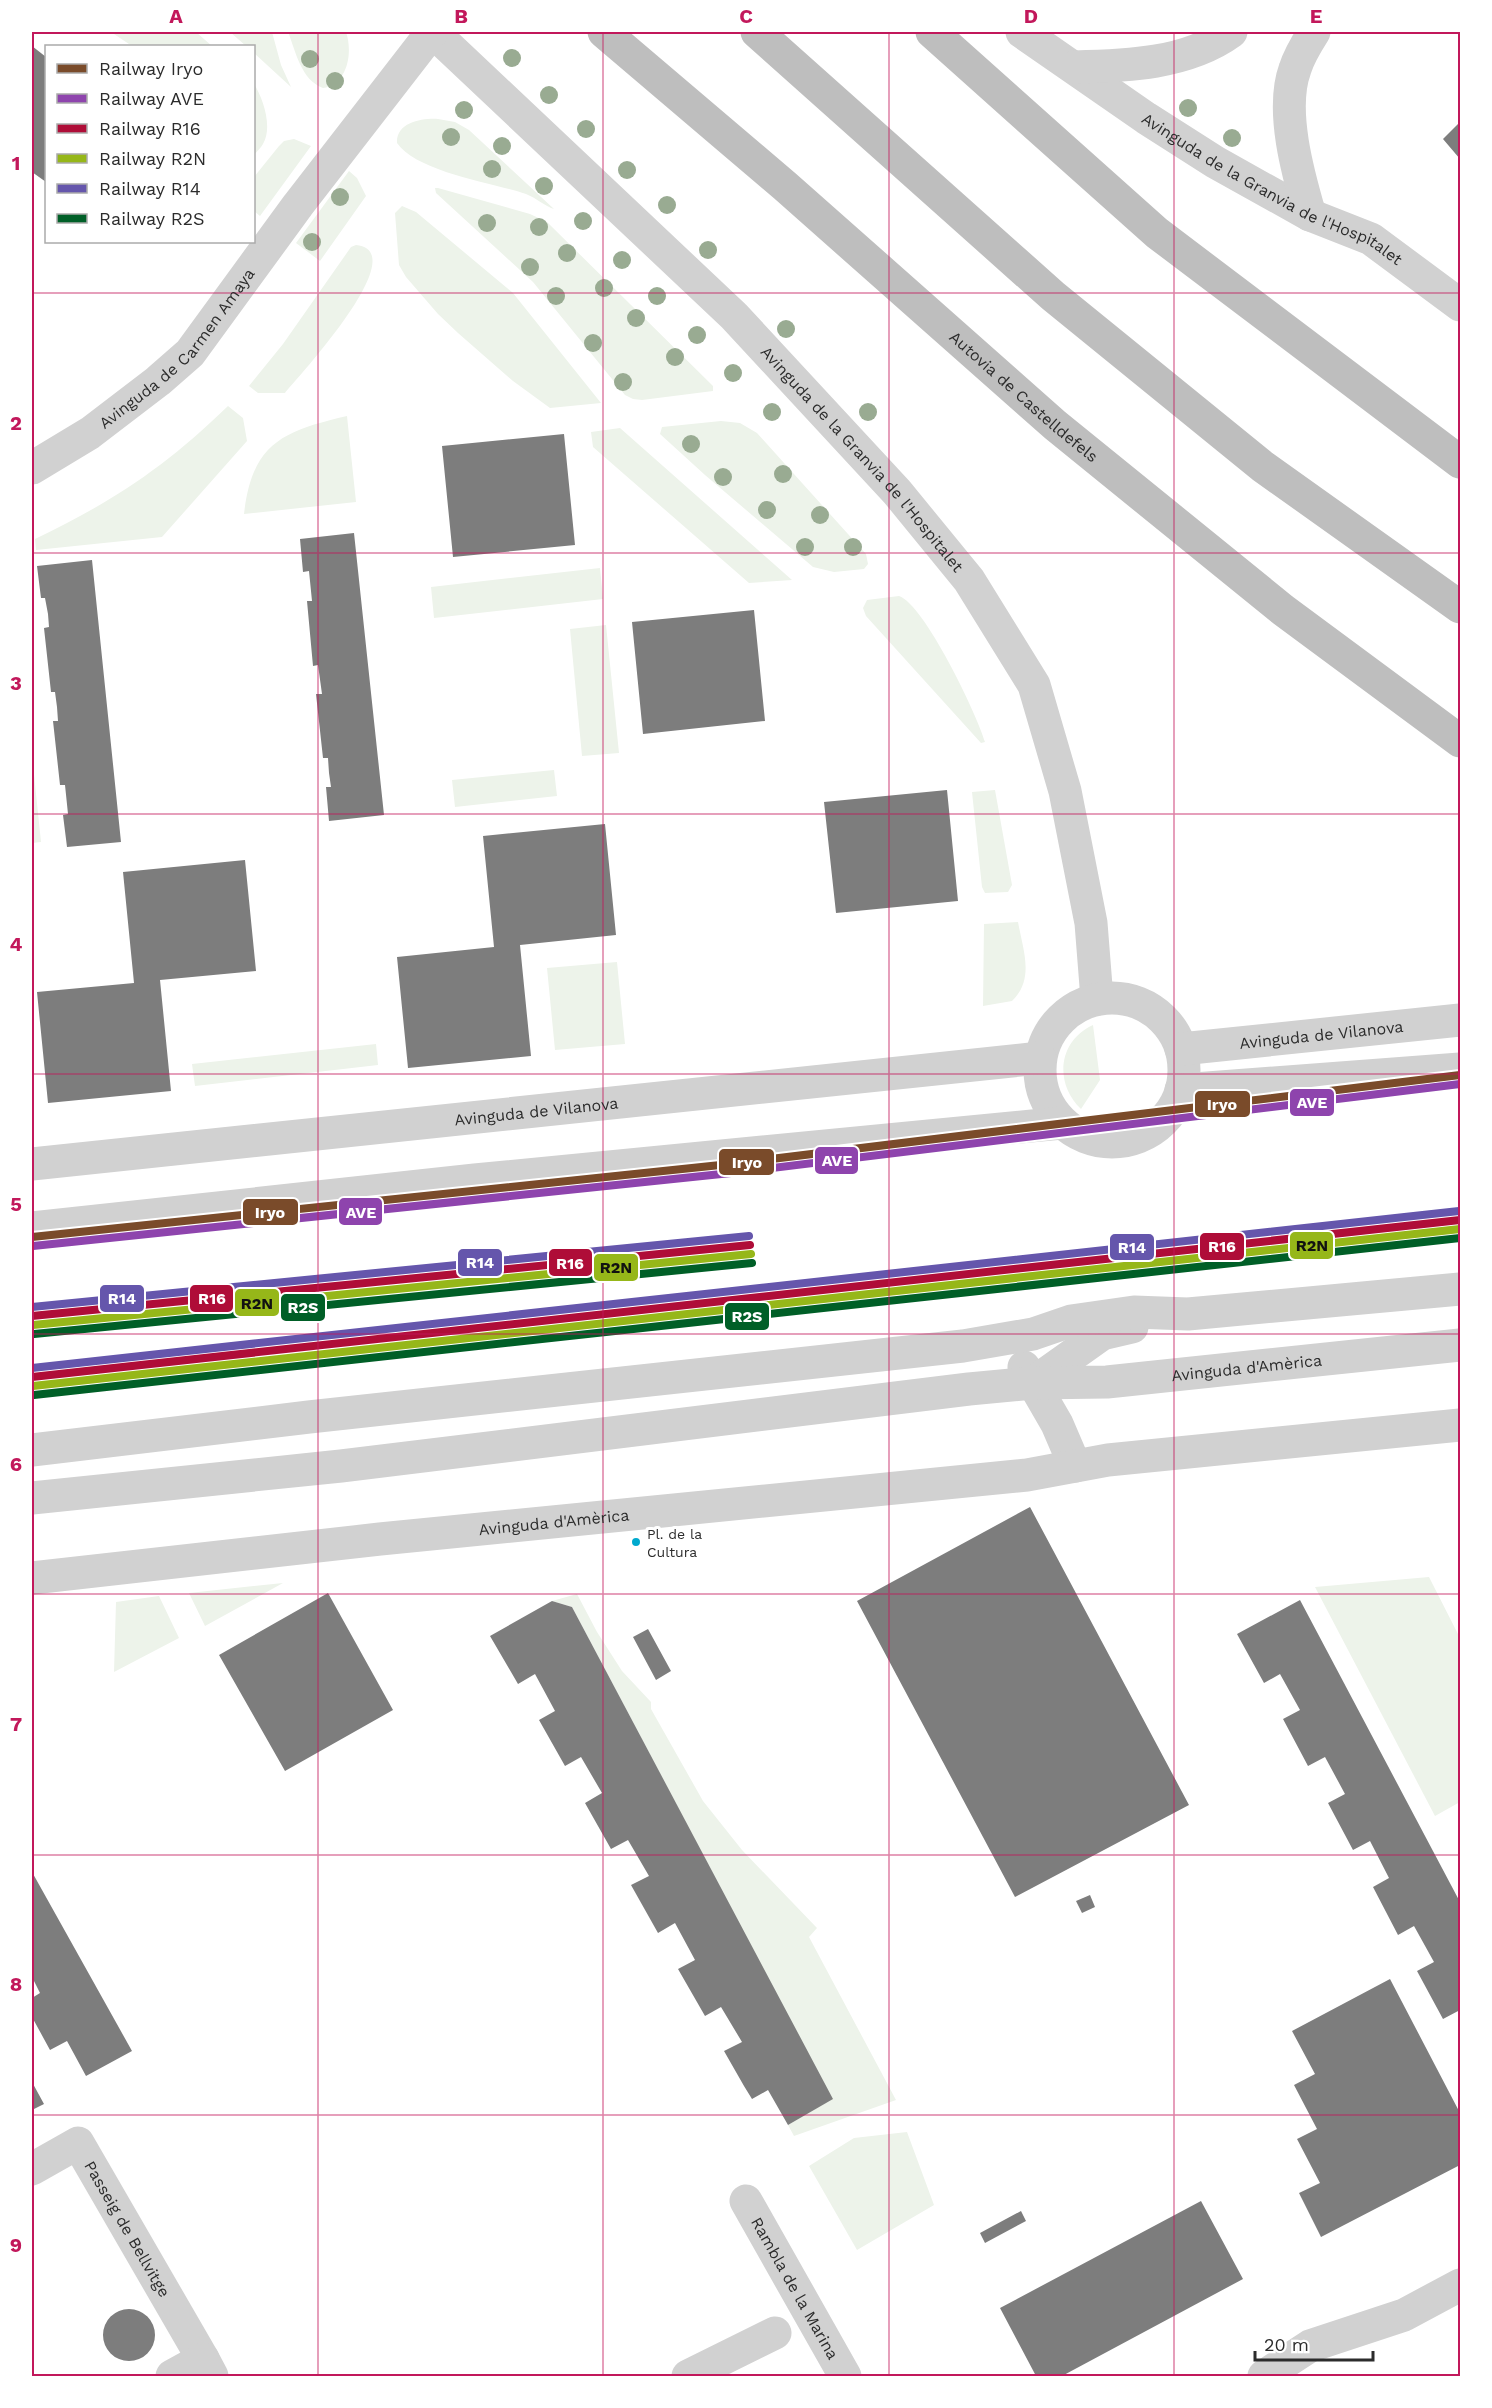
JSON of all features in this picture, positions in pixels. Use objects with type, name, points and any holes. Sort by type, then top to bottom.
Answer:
[{"type":"highway","name":"Autovia de Castelldefels","points":[[604,32],[785,186],[1055,425],[1283,610],[1461,741]]},
{"type":"highway","points":[[758,32],[1053,296],[1262,466],[1461,607]]},
{"type":"highway","points":[[932,32],[1157,233],[1461,462]]},
{"type":"street","name":"Avinguda de Carmen Amaya","points":[[32,468],[90,433],[158,381],[190,353],[298,205],[433,32]]},
{"type":"street","name":"Avinguda de la Granvia de l'Hospitalet","points":[[433,32],[734,316],[897,492],[969,580],[1034,685],[1067,802],[1091,923],[1097,999]]},
{"type":"street","name":"Avinguda de la Granvia de l'Hospitalet","points":[[1022,32],[1146,118],[1215,162],[1310,215],[1371,239],[1399,262],[1461,305]]},
{"type":"street","points":[[1074,67],[1123,66],[1151,62],[1203,46],[1232,32]]},
{"type":"street","points":[[1310,215],[1298,173],[1290,109],[1291,83],[1295,68],[1314,32]]},
{"type":"street","points":[[1123,998],[1144,1005],[1164,1019],[1181,1049],[1184,1074],[1181,1090],[1170,1113],[1146,1134],[1122,1142],[1108,1143],[1084,1137],[1062,1124],[1047,1103],[1041,1083],[1040,1058],[1047,1038],[1061,1018],[1074,1007],[1097,999],[1123,998]]},
{"type":"street","name":"Avinguda de Vilanova","points":[[1181,1049],[1461,1020]]},
{"type":"street","name":"Avinguda de Vilanova","points":[[32,1164],[1040,1058]]},
{"type":"street","points":[[1181,1090],[1461,1069]]},
{"type":"street","points":[[32,1228],[475,1180],[1062,1124]]},
{"type":"street","name":"Avinguda d'Amèrica","points":[[32,1450],[963,1346],[1009,1339],[1071,1321],[1134,1312],[1188,1314],[1461,1289]]},
{"type":"street","name":"Avinguda d'Amèrica","points":[[1033,1383],[1102,1334],[1188,1314]]},
{"type":"street","points":[[1009,1339],[1057,1424],[1075,1466]]},
{"type":"street","name":"Avinguda d'Amèrica","points":[[32,1498],[341,1466],[1033,1383],[1107,1382],[1461,1345]]},
{"type":"street","name":"Avinguda d'Amèrica","points":[[32,1578],[380,1539],[1018,1476],[1108,1460],[1461,1425]]},
{"type":"street","name":"Passeig de Bellvitge","points":[[32,2169],[78,2143],[207,2368],[172,2376]]},
{"type":"street","name":"Rambla de la Marina","points":[[746,2201],[845,2376]]},
{"type":"street","points":[[1264,2376],[1310,2346],[1404,2315],[1461,2286]]},
{"type":"street","points":[[688,2376],[775,2333]]},
{"type":"shaded area","points":[[111,32],[196,32],[211,45],[130,45]]},
{"type":"shaded area","points":[[230,32],[272,32],[281,65],[291,87],[255,54],[255,45],[245,45]]},
{"type":"shaded area","points":[[288,32],[346,32],[348,57],[343,74],[338,80],[323,88],[309,79],[300,64]]},
{"type":"shaded area","points":[[255,86],[266,113],[267,129],[263,144],[255,154]]},
{"type":"shaded area","points":[[425,119],[455,122],[469,130],[554,209],[526,194],[457,175],[421,162],[397,143],[401,130],[406,126]]},
{"type":"shaded area","points":[[294,139],[311,146],[260,216],[255,212],[255,176],[284,141]]},
{"type":"shaded area","points":[[349,171],[357,178],[366,196],[320,261],[296,243]]},
{"type":"shaded area","points":[[435,188],[530,214],[547,222],[713,386],[713,391],[642,400],[625,395],[533,282],[436,193]]},
{"type":"shaded area","points":[[402,206],[416,212],[513,293],[601,403],[550,408],[513,381],[438,314],[406,277],[399,265],[395,213]]},
{"type":"shaded area","points":[[356,245],[370,252],[372,268],[363,290],[348,315],[285,393],[258,393],[249,386],[283,344],[351,247]]},
{"type":"shaded area","points":[[228,406],[243,418],[247,441],[162,537],[36,550],[35,539],[90,511],[138,481],[205,428]]},
{"type":"shaded area","points":[[347,416],[356,502],[244,514],[254,471],[274,444],[305,428]]},
{"type":"shaded area","points":[[721,421],[740,423],[757,433],[866,554],[868,564],[864,569],[834,572],[813,567],[660,434],[662,427]]},
{"type":"shaded area","points":[[620,428],[792,580],[749,583],[593,447],[591,432]]},
{"type":"shaded area","points":[[600,568],[603,599],[434,618],[431,587]]},
{"type":"shaded area","points":[[899,596],[910,603],[935,638],[972,708],[985,742],[981,743],[866,616],[863,608],[867,600]]},
{"type":"shaded area","points":[[606,625],[619,753],[582,756],[570,629]]},
{"type":"shaded area","points":[[32,755],[41,842],[32,843]]},
{"type":"shaded area","points":[[554,770],[557,796],[455,807],[452,780]]},
{"type":"shaded area","points":[[995,790],[1012,885],[1008,892],[985,893],[982,887],[972,792]]},
{"type":"shaded area","points":[[1018,922],[1026,964],[1023,983],[1012,1001],[983,1006],[984,924]]},
{"type":"shaded area","points":[[617,962],[625,1044],[555,1050],[547,968]]},
{"type":"shaded area","points":[[1093,1025],[1100,1080],[1081,1109],[1072,1099],[1067,1087],[1064,1063],[1073,1041],[1081,1032]]},
{"type":"shaded area","points":[[376,1044],[378,1065],[195,1086],[192,1064]]},
{"type":"shaded area","points":[[1429,1577],[1460,1638],[1460,1802],[1435,1816],[1315,1587]]},
{"type":"shaded area","points":[[283,1583],[205,1626],[189,1593]]},
{"type":"shaded area","points":[[577,1594],[597,1632],[622,1671],[651,1702],[651,1709],[703,1801],[742,1850],[817,1928],[809,1937],[896,2100],[794,2136],[788,2125],[832,2099],[572,1607],[552,1601]]},
{"type":"shaded area","points":[[159,1596],[179,1638],[114,1672],[116,1602]]},
{"type":"shaded area","points":[[907,2132],[934,2205],[857,2250],[809,2166],[854,2138]]},
{"type":"building","points":[[32,46],[45,56],[45,181],[32,172]]},
{"type":"building","points":[[1460,122],[1460,159],[1443,139]]},
{"type":"building","points":[[564,434],[575,545],[453,557],[442,446]]},
{"type":"building","points":[[354,533],[384,815],[329,821],[326,787],[331,787],[328,758],[323,758],[316,694],[322,694],[318,665],[313,666],[307,601],[312,601],[309,571],[303,572],[300,539]]},
{"type":"building","points":[[92,560],[121,842],[67,847],[63,815],[68,814],[65,785],[60,785],[53,721],[58,721],[57,707],[55,692],[51,692],[44,628],[49,627],[48,614],[45,598],[41,598],[37,566]]},
{"type":"building","points":[[754,610],[765,721],[643,734],[632,622]]},
{"type":"building","points":[[947,790],[958,901],[836,913],[824,802]]},
{"type":"building","points":[[605,824],[616,935],[520,945],[531,1056],[408,1068],[397,957],[494,947],[483,836]]},
{"type":"building","points":[[245,860],[256,971],[160,980],[171,1091],[48,1103],[37,992],[134,983],[123,872]]},
{"type":"building","points":[[1030,1507],[1189,1805],[1015,1897],[857,1601]]},
{"type":"building","points":[[328,1593],[393,1710],[285,1771],[219,1655]]},
{"type":"building","points":[[1300,1600],[1460,1902],[1460,2010],[1443,2019],[1417,1971],[1434,1962],[1414,1926],[1398,1935],[1373,1887],[1389,1878],[1370,1841],[1353,1850],[1328,1803],[1345,1794],[1325,1757],[1308,1766],[1283,1719],[1300,1710],[1280,1674],[1264,1683],[1237,1634]]},
{"type":"building","points":[[552,1601],[572,1607],[833,2099],[788,2125],[768,2090],[752,2099],[724,2051],[742,2042],[721,2007],[705,2016],[678,1969],[695,1960],[675,1923],[658,1933],[631,1885],[649,1876],[628,1840],[611,1849],[585,1803],[602,1793],[581,1757],[565,1766],[539,1720],[555,1711],[535,1674],[518,1684],[490,1636]]},
{"type":"building","points":[[648,1629],[671,1671],[656,1680],[633,1637]]},
{"type":"building","points":[[32,1872],[132,2051],[86,2076],[67,2041],[50,2050],[32,2017],[32,1998],[40,1993],[32,1977]]},
{"type":"building","points":[[1090,1895],[1095,1907],[1082,1913],[1076,1901]]},
{"type":"building","points":[[1390,1979],[1460,2113],[1460,2165],[1321,2237],[1299,2193],[1320,2183],[1297,2139],[1317,2129],[1294,2085],[1315,2074],[1292,2031]]},
{"type":"building","points":[[32,2082],[44,2104],[32,2110]]},
{"type":"building","points":[[1201,2201],[1243,2279],[1062,2376],[1036,2376],[1000,2308]]},
{"type":"building","points":[[1021,2211],[1026,2221],[985,2243],[980,2233]]},
{"type":"building","points":[[124,2309],[134,2309],[148,2316],[155,2335],[148,2354],[134,2361],[124,2361],[114,2357],[107,2350],[103,2340],[103,2330],[107,2320],[114,2313]]},
{"type":"rail line","name":"Iryo","points":[[32,1237],[730,1164],[1460,1075]]},
{"type":"rail line","name":"AVE","points":[[33,1246],[731,1173],[1460,1084]]},
{"type":"rail line","name":"R14","points":[[32,1368],[1459,1211]]},
{"type":"rail line","name":"R16","points":[[32,1377],[1460,1220]]},
{"type":"rail line","name":"R2N","points":[[33,1386],[1460,1229]]},
{"type":"rail line","name":"R14","points":[[32,1307],[749,1236]]},
{"type":"rail line","name":"R2S","points":[[34,1395],[1460,1238]]},
{"type":"rail line","name":"R16","points":[[32,1316],[750,1245]]},
{"type":"rail line","name":"R2N","points":[[33,1325],[751,1254]]},
{"type":"rail line","name":"R2S","points":[[34,1334],[752,1263]]},
{"type":"place","name":"Pl. de la Cultura","points":[[636,1542]]}]
